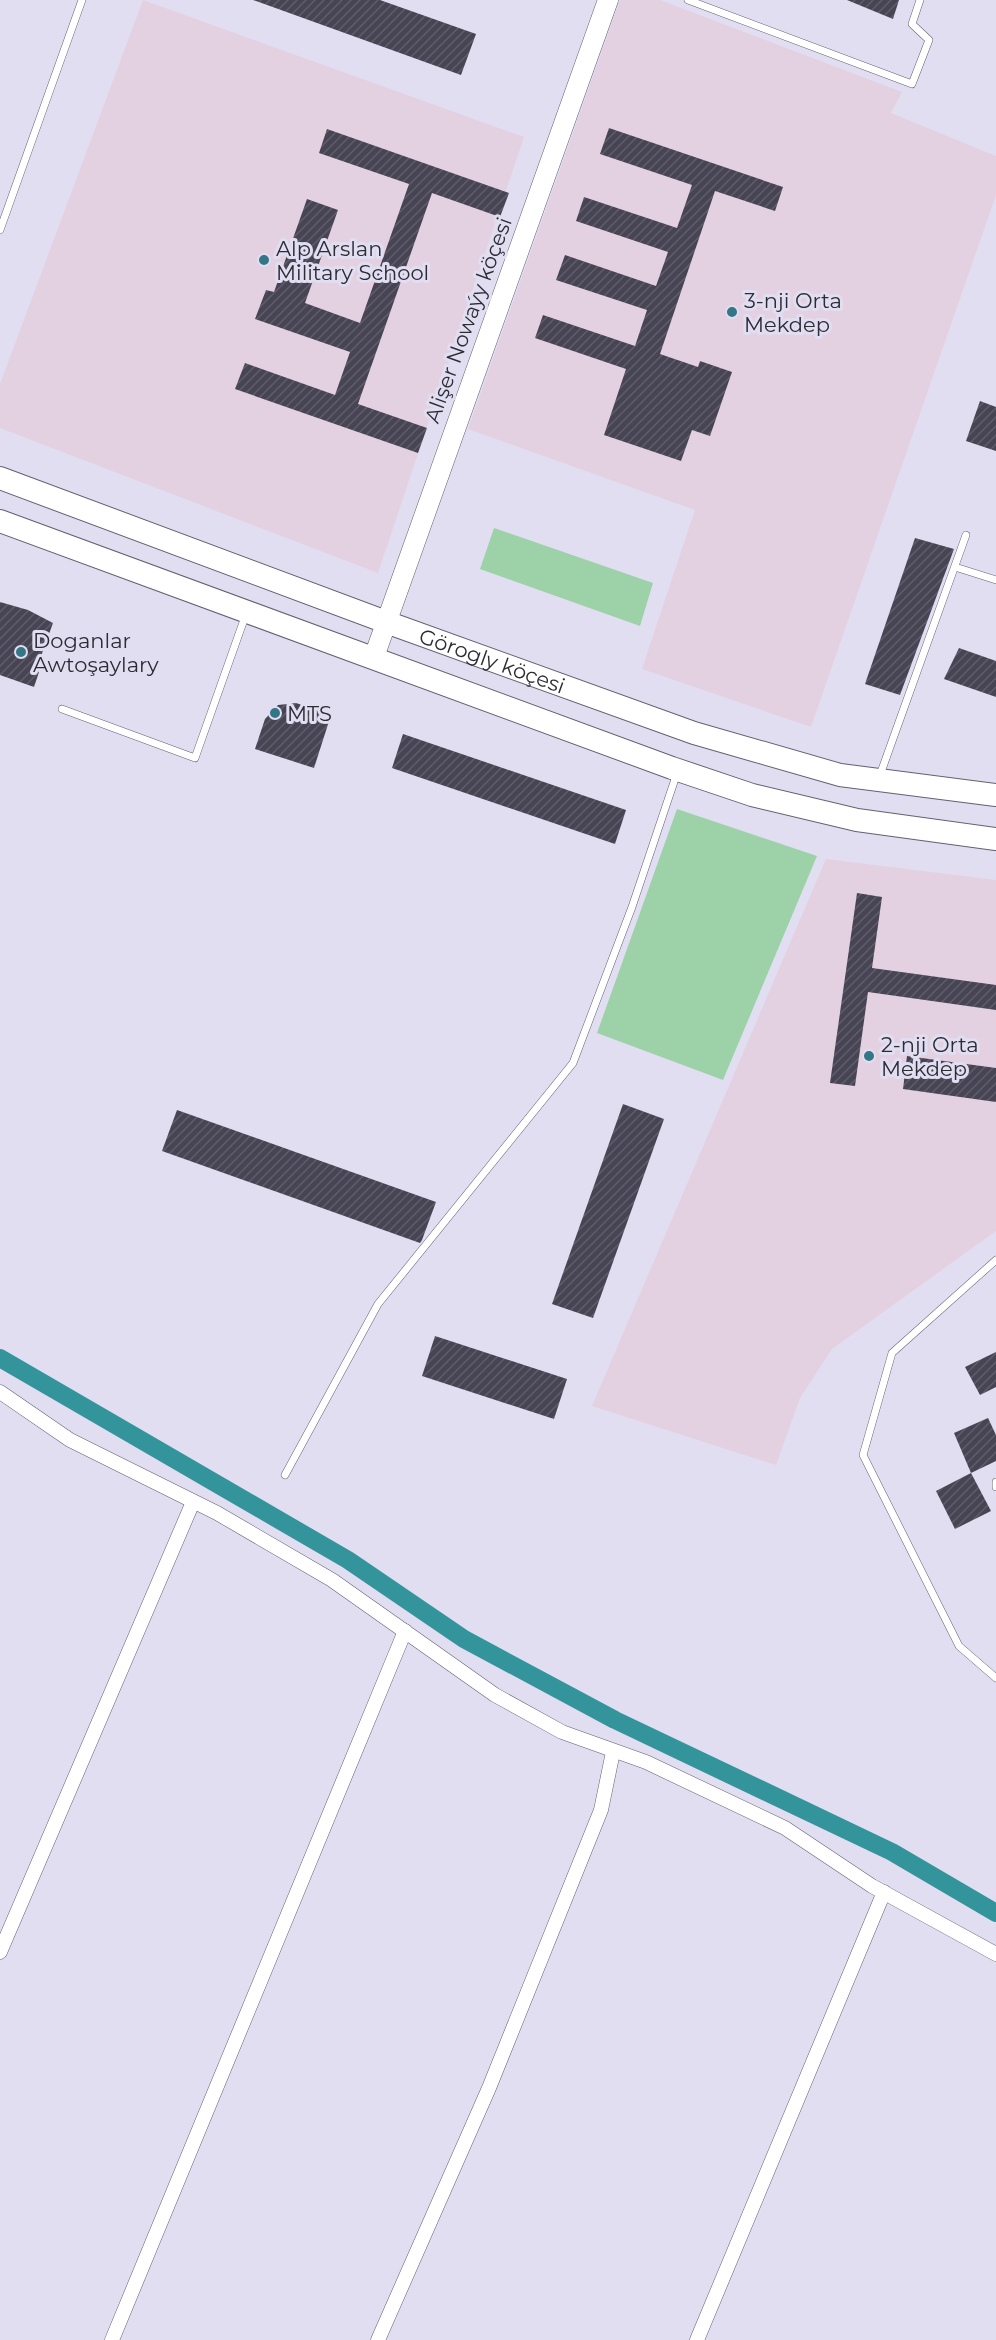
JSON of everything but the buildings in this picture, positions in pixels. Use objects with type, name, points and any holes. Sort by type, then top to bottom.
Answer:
[{"type":"main road","name":"Görogly köçesi","points":[[0,478],[386,622],[694,733],[840,775],[996,795]]},
{"type":"main road","name":"Görogly köçesi","points":[[0,521],[678,770],[752,795],[857,819],[996,838]]},
{"type":"street","name":"Alişer Nowaýy köçesi","points":[[374,657],[608,0]]},
{"type":"street","points":[[0,1392],[70,1440],[217,1513],[332,1581],[495,1695],[562,1732],[646,1762],[785,1828],[884,1892],[996,1954]]},
{"type":"street","points":[[0,1952],[193,1502]]},
{"type":"street","points":[[112,2340],[405,1631]]},
{"type":"street","points":[[378,2340],[489,2088],[601,1810],[613,1752]]},
{"type":"street","points":[[697,2340],[884,1892]]},
{"type":"lane","points":[[0,230],[82,0]]},
{"type":"lane","points":[[688,0],[912,84],[929,40],[912,24],[920,0]]},
{"type":"lane","points":[[878,781],[966,535]]},
{"type":"lane","points":[[955,567],[996,580]]},
{"type":"lane","points":[[62,709],[195,758],[247,612]]},
{"type":"lane","points":[[285,1475],[378,1304],[573,1063],[632,907],[678,770]]},
{"type":"lane","points":[[996,1260],[892,1353],[863,1455],[959,1646],[996,1678]]},
{"type":"lane","points":[[996,1482],[996,1487]]},
{"type":"shaded area","name":"Alp Arslan Military School","points":[[143,0],[524,137],[378,573],[0,428],[0,384]]},
{"type":"shaded area","name":"3-nji Orta Mekdep","points":[[620,0],[660,0],[902,92],[891,113],[996,156],[996,195],[811,727],[642,669],[695,510],[468,429]]},
{"type":"shaded area","name":"2-nji Orta Mekdep","points":[[826,859],[996,880],[996,1231],[832,1349],[800,1398],[776,1465],[592,1406]]},
{"type":"green space","points":[[494,528],[653,583],[640,626],[480,569]]},
{"type":"green space","points":[[677,809],[817,856],[723,1080],[597,1033]]},
{"type":"waterway","points":[[0,1358],[348,1560],[464,1639],[615,1720],[892,1852],[996,1913]]},
{"type":"place","name":"Alp Arslan Military School","points":[[264,260]]},
{"type":"place","name":"3-nji Orta Mekdep","points":[[732,312]]},
{"type":"place","name":"Doganlar Awtoşaylary","points":[[21,652]]},
{"type":"place","name":"MTS","points":[[275,713]]},
{"type":"place","name":"2-nji Orta Mekdep","points":[[869,1056]]}]
